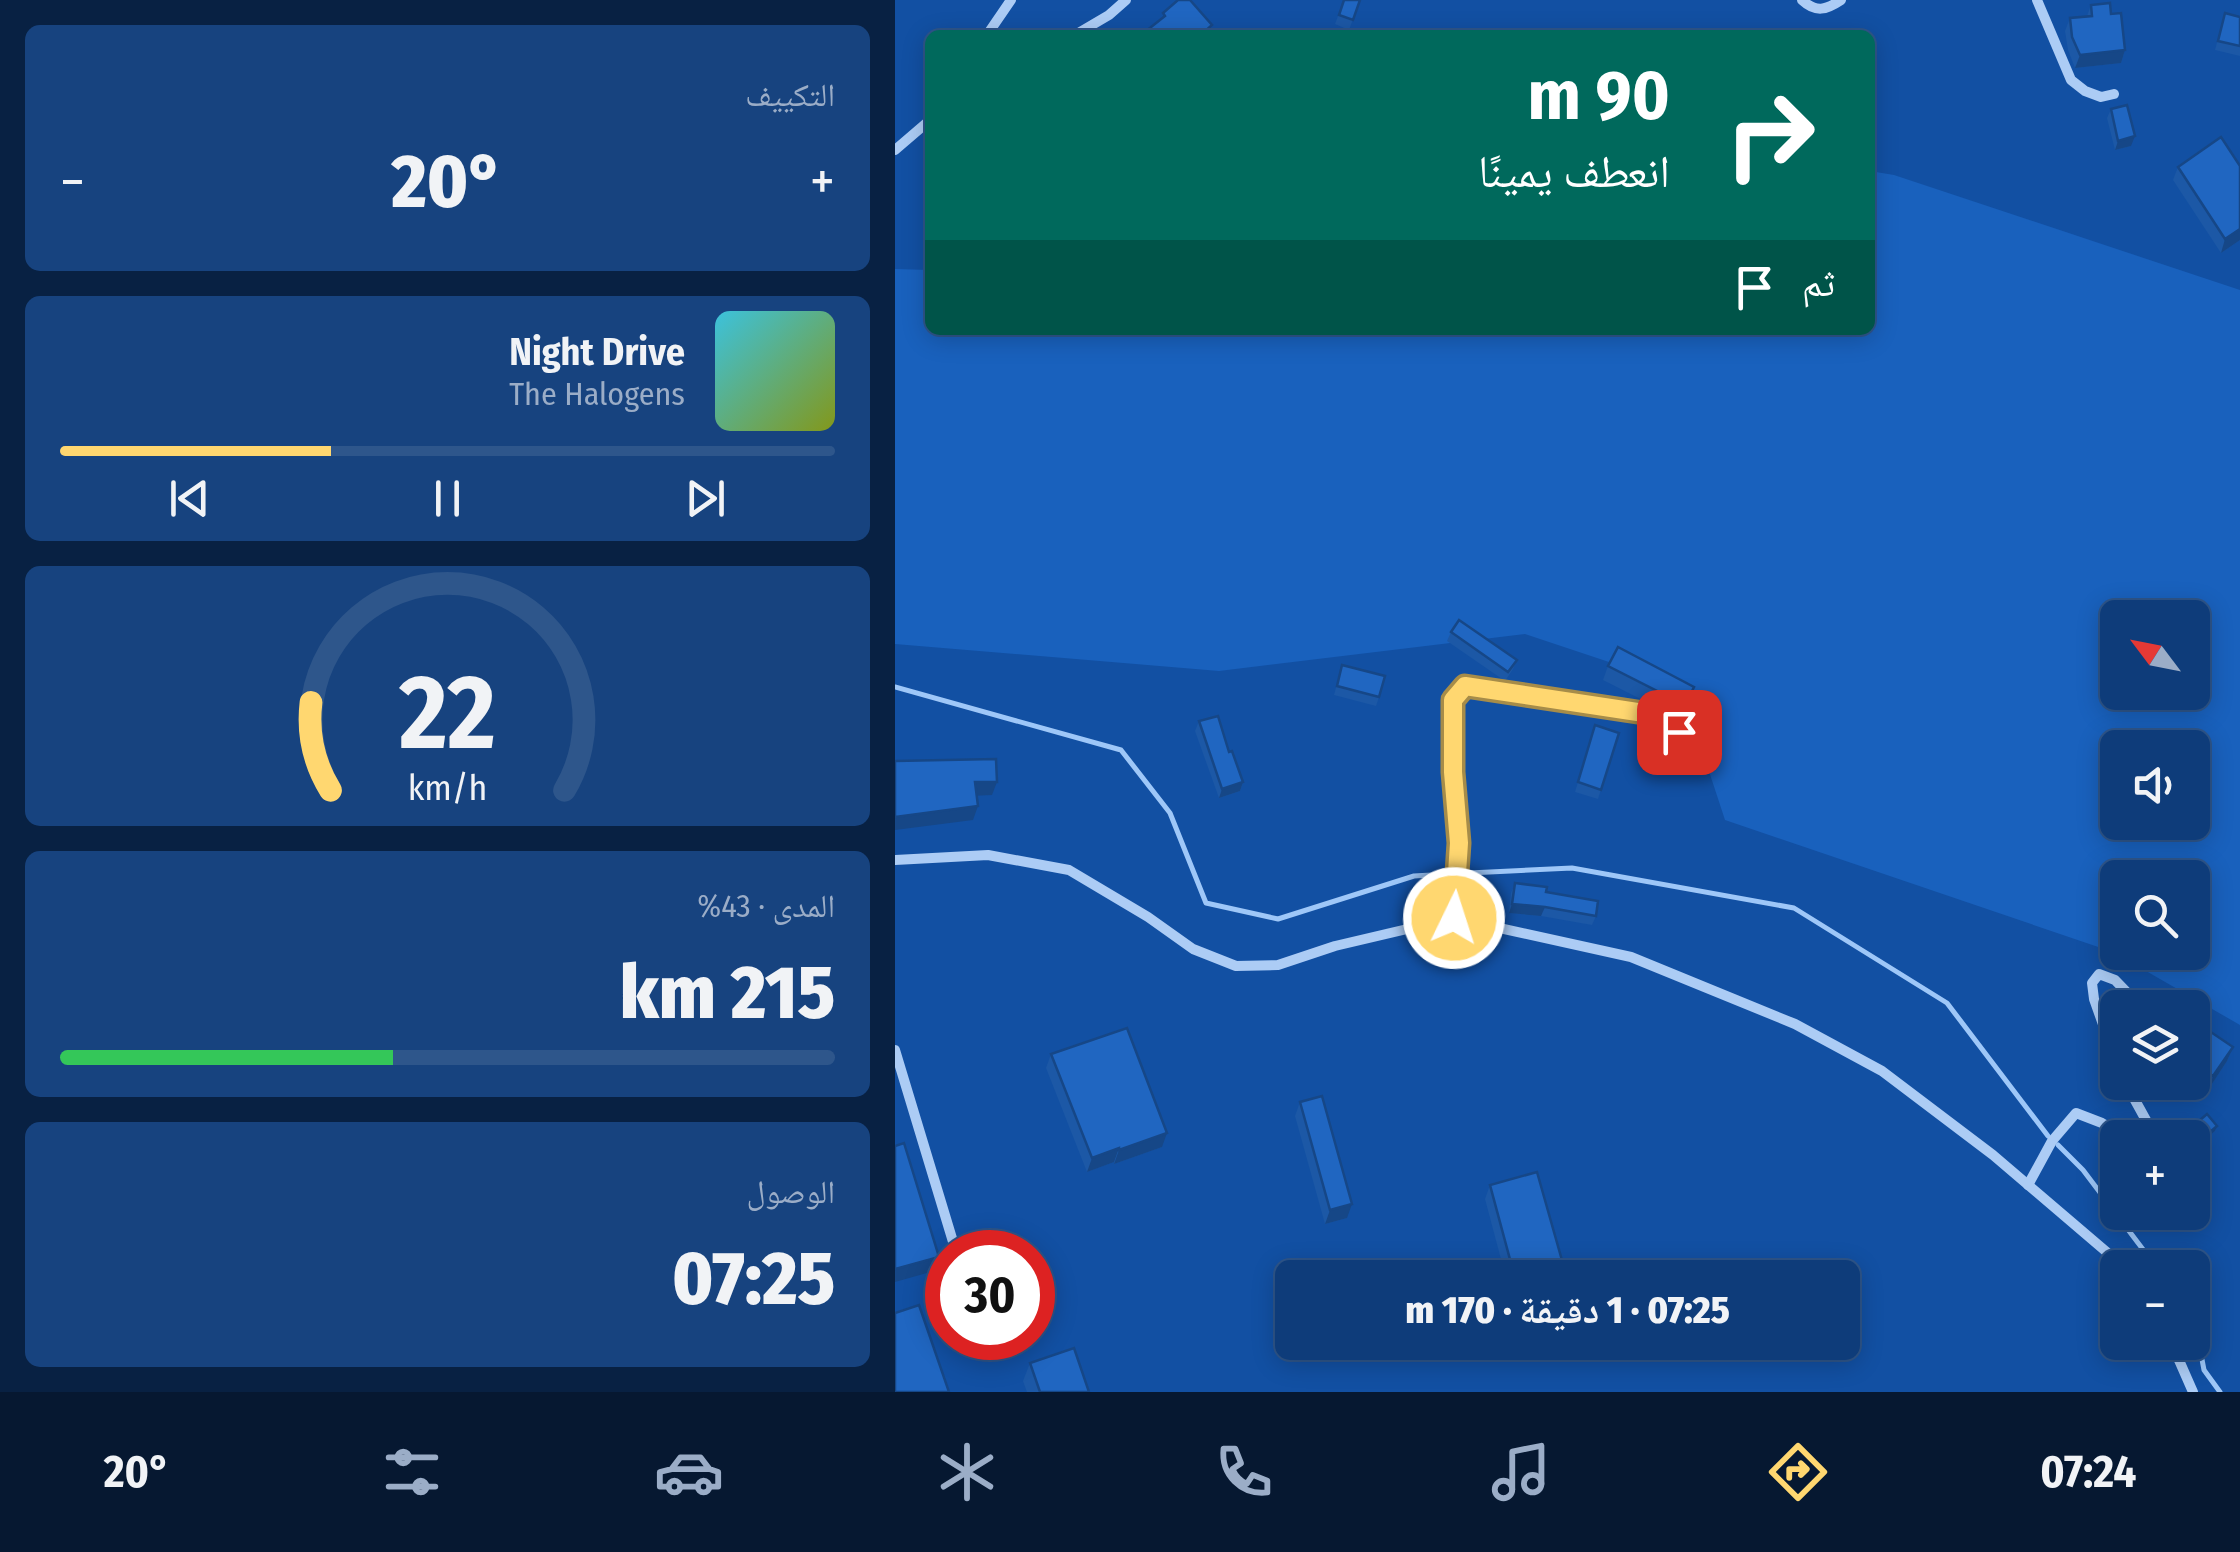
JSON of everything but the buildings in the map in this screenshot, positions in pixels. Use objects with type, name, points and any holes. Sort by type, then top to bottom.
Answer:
[{"type":"street","points":[[990,30],[1011,0]]},
{"type":"street","points":[[1084,30],[1126,0]]},
{"type":"street","points":[[1802,0],[1814,10],[1841,0]]},
{"type":"street","points":[[2037,0],[2071,80],[2101,98],[2114,94]]},
{"type":"street","points":[[895,150],[925,124]]},
{"type":"street","points":[[1454,918],[1459,843],[1453,772],[1453,700],[1465,686],[1644,713],[1679,732]]},
{"type":"street","points":[[895,860],[988,855],[1069,870],[1149,917],[1193,949],[1236,966],[1278,965],[1335,946],[1454,918],[1631,957],[1795,1024],[1882,1071],[1993,1155],[2104,1250]]},
{"type":"street","points":[[2100,1015],[2092,983],[2099,974],[2115,980],[2125,990]]},
{"type":"street","points":[[895,1050],[950,1230]]},
{"type":"street","points":[[2028,1185],[2052,1141],[2076,1113],[2100,1122]]},
{"type":"street","points":[[2179,1360],[2193,1392]]},
{"type":"shaded area","points":[[1875,172],[1894,175],[2240,290],[2240,1025],[2210,1008],[2210,990],[2179,990],[2144,970],[2210,970],[2210,860],[2100,860],[2100,948],[1725,820],[1681,686],[1525,634],[1219,671],[895,644],[895,269],[925,270],[925,335],[1875,335]]},
{"type":"waterway","points":[[895,687],[1121,750],[1170,813],[1206,903],[1278,919],[1414,876],[1448,874]]},
{"type":"waterway","points":[[1469,873],[1572,868],[1794,908],[1947,1003],[2048,1136]]},
{"type":"waterway","points":[[2058,1145],[2083,1170],[2143,1250]]},
{"type":"waterway","points":[[2202,1360],[2204,1370],[2220,1392]]},
{"type":"route","points":[[1454,918],[1459,843],[1453,772],[1453,700],[1465,686],[1644,713],[1679,732]]}]
